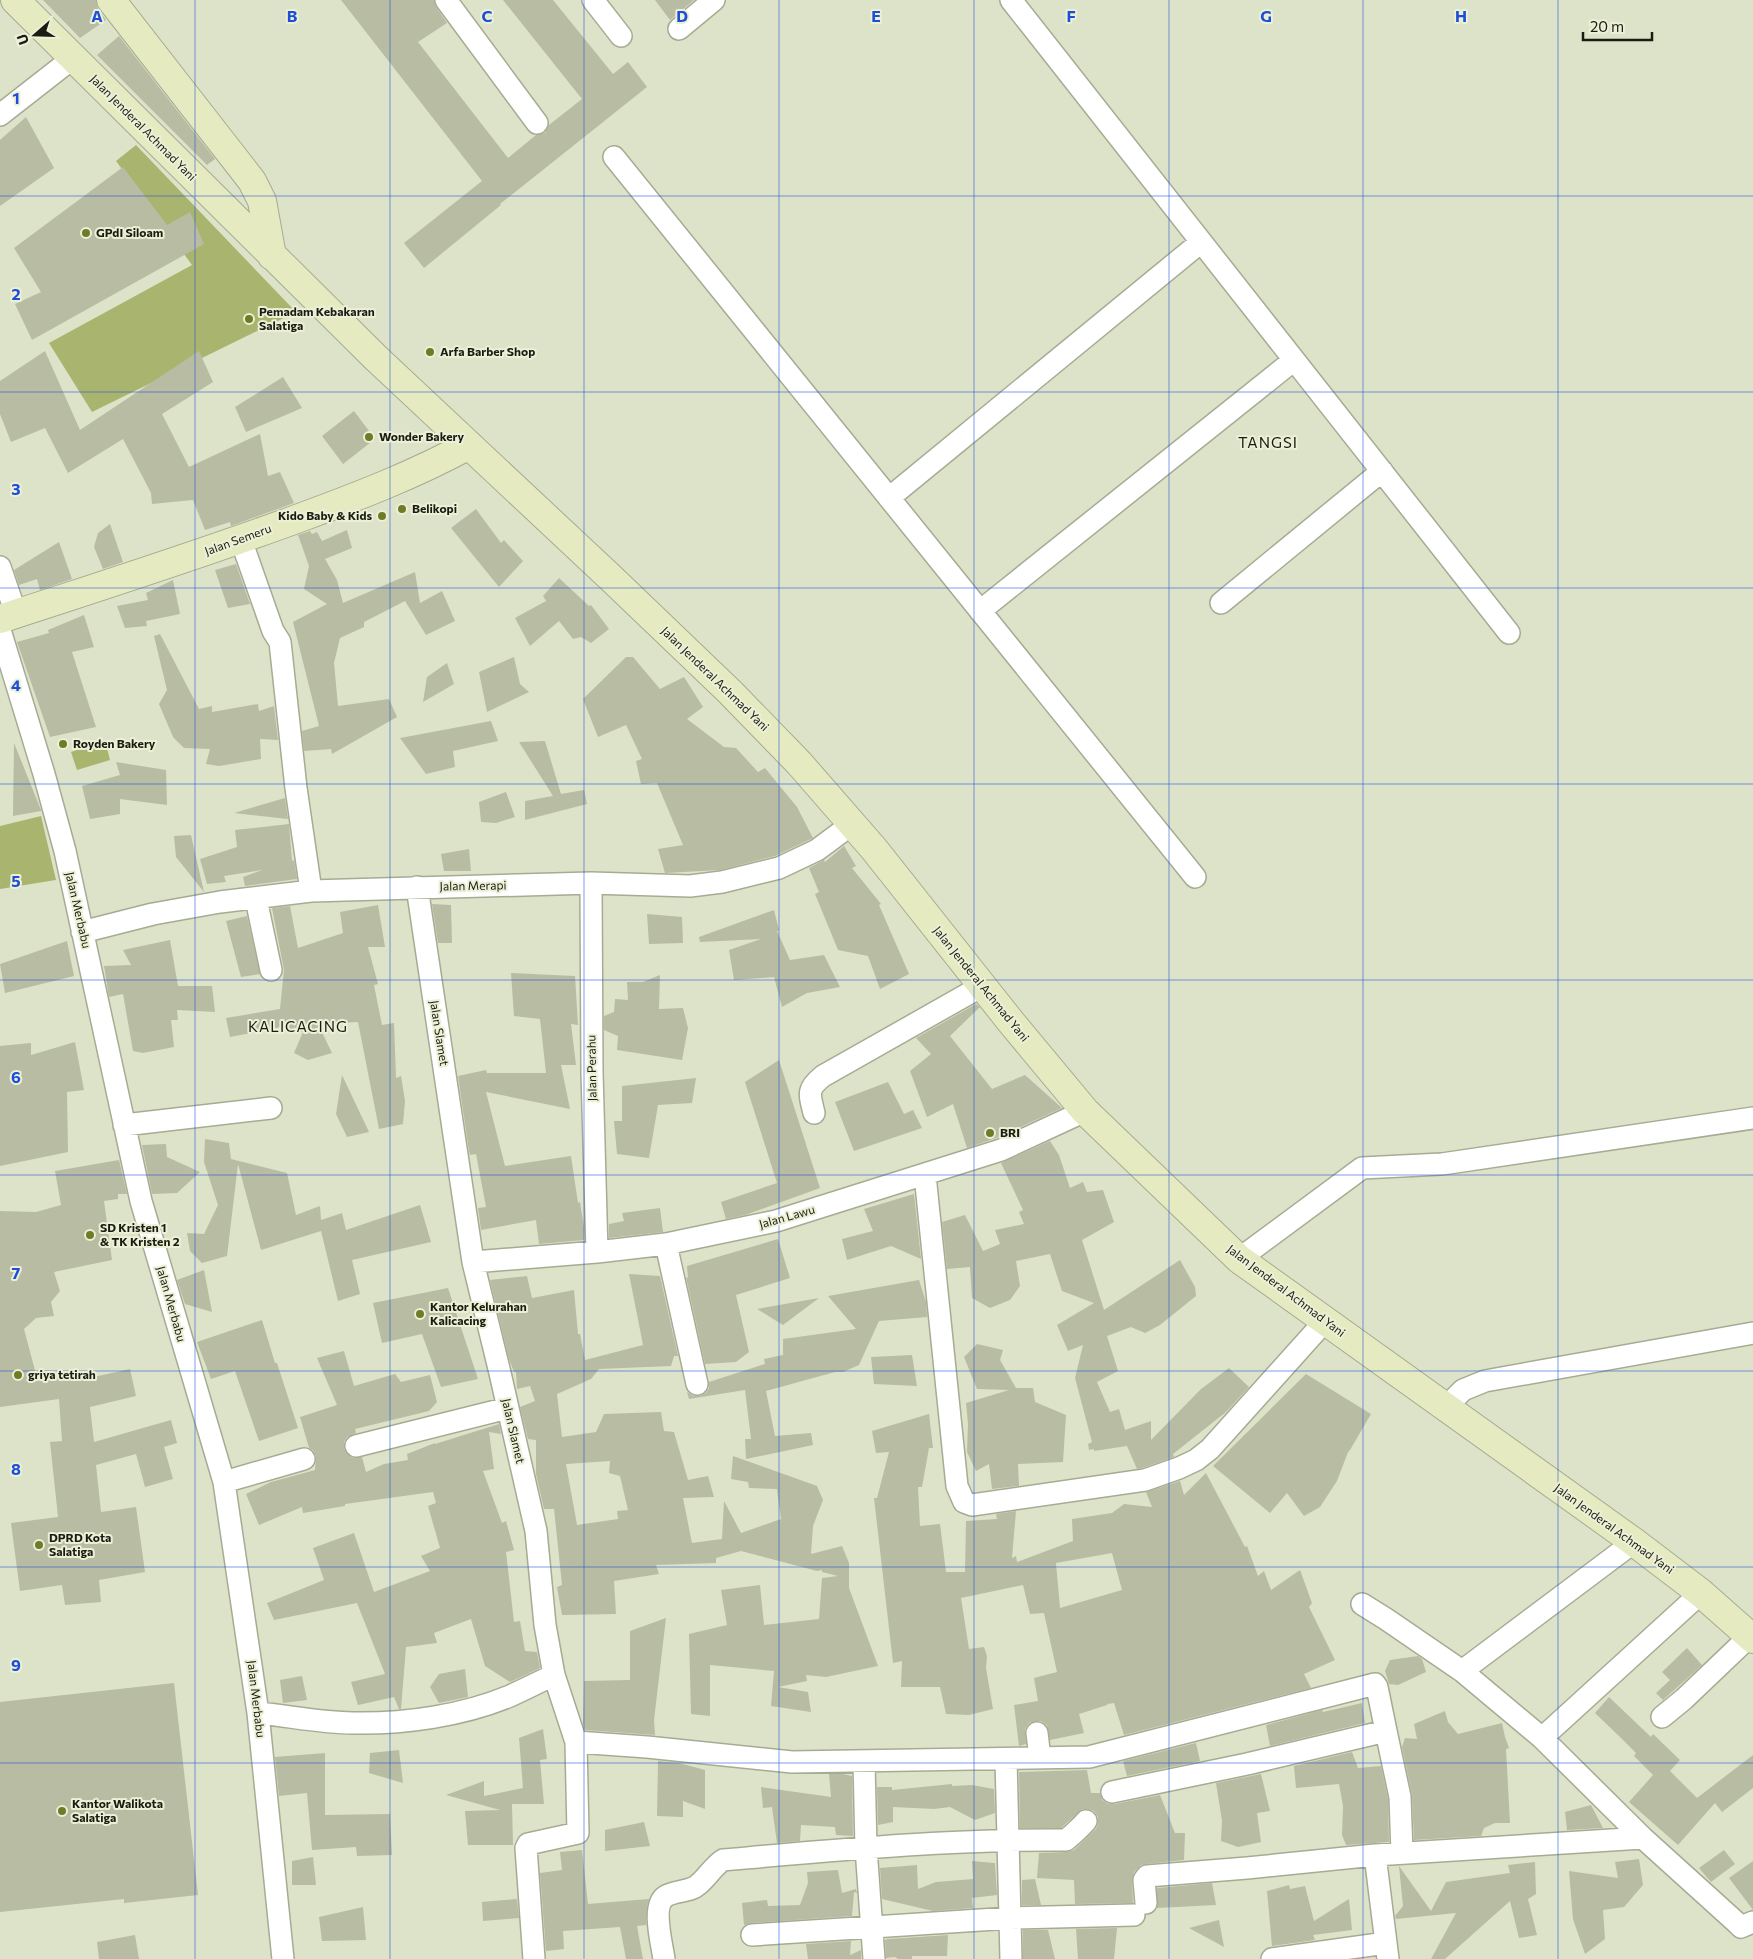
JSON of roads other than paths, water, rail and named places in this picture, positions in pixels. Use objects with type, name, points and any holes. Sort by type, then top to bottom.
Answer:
[{"type":"main road","name":"Jalan Jenderal Achmad Yani","points":[[15,0],[376,358],[730,692],[799,763],[852,824],[1085,1111],[1239,1259],[1634,1542],[1701,1593],[1751,1637]]},
{"type":"main road","points":[[111,0],[252,181],[262,201],[272,256]]},
{"type":"main road","name":"Jalan Semeru","points":[[5,621],[241,540],[343,502],[433,464],[469,445]]},
{"type":"street","points":[[446,0],[537,123]]},
{"type":"street","points":[[593,0],[621,36]]},
{"type":"street","points":[[679,29],[714,0]]},
{"type":"street","points":[[1011,0],[1509,633]]},
{"type":"street","points":[[0,115],[73,58]]},
{"type":"street","points":[[614,157],[1194,877]]},
{"type":"street","points":[[889,498],[1201,242]]},
{"type":"street","points":[[980,611],[1294,360]]},
{"type":"street","points":[[1221,603],[1382,471]]},
{"type":"street","points":[[241,540],[273,631],[280,642],[296,788],[311,892]]},
{"type":"street","name":"Jalan Merbabu","points":[[0,567],[5,621],[64,851],[141,1201],[224,1482],[258,1713],[283,1959]]},
{"type":"street","name":"Jalan Merapi","points":[[82,932],[153,914],[220,902],[311,892],[591,883],[690,886],[780,868],[817,850],[852,824]]},
{"type":"street","name":"Jalan Perahu","points":[[591,883],[593,1129],[597,1252]]},
{"type":"street","name":"Jalan Slamet","points":[[417,888],[473,1262],[536,1531],[545,1625],[554,1675],[576,1742],[578,1833],[528,1844],[526,1848],[534,1959]]},
{"type":"street","points":[[256,899],[271,970]]},
{"type":"street","points":[[814,1113],[810,1090],[813,1084],[823,1076],[982,986]]},
{"type":"street","points":[[124,1125],[271,1108]]},
{"type":"street","name":"Jalan Lawu","points":[[473,1262],[597,1252],[666,1244],[776,1221],[1001,1150],[1085,1111]]},
{"type":"street","points":[[1239,1259],[1362,1168],[1442,1164],[1753,1118]]},
{"type":"street","points":[[925,1175],[957,1486],[960,1497],[964,1502],[972,1505],[1145,1480],[1162,1475],[1196,1460],[1210,1449],[1248,1409],[1325,1321]]},
{"type":"street","points":[[666,1244],[697,1384]]},
{"type":"street","points":[[1446,1407],[1463,1390],[1485,1380],[1753,1333]]},
{"type":"street","points":[[356,1446],[508,1408]]},
{"type":"street","points":[[224,1482],[304,1459]]},
{"type":"street","points":[[1462,1672],[1634,1542]]},
{"type":"street","points":[[1542,1738],[1701,1593]]},
{"type":"street","points":[[1362,1604],[1462,1672],[1542,1738],[1643,1838],[1741,1927],[1753,1922]]},
{"type":"street","points":[[1662,1718],[1751,1637]]},
{"type":"street","points":[[258,1713],[352,1723],[437,1716],[508,1696],[554,1675]]},
{"type":"street","points":[[576,1742],[647,1747],[792,1762],[864,1762],[953,1758],[1089,1758],[1375,1684],[1400,1797],[1402,1853]]},
{"type":"street","points":[[1112,1792],[1247,1764],[1386,1732]]},
{"type":"street","points":[[1037,1733],[1040,1758]]},
{"type":"street","points":[[1006,1759],[1012,1959]]},
{"type":"street","points":[[864,1762],[866,1848],[874,1959]]},
{"type":"street","points":[[664,1959],[657,1910],[659,1901],[666,1896],[693,1888],[701,1883],[717,1864],[723,1860],[866,1848],[1009,1840],[1066,1840],[1071,1837],[1074,1831],[1082,1827],[1086,1820]]},
{"type":"street","points":[[752,1934],[872,1928],[1140,1909],[1144,1880],[1147,1876],[1247,1868],[1375,1854],[1643,1838]]},
{"type":"street","points":[[1272,1959],[1387,1951],[1375,1854]]},
{"type":"place","name":"GPdI Siloam","points":[[86,233]]},
{"type":"place","name":"Pemadam Kebakaran Salatiga","points":[[249,319]]},
{"type":"place","name":"Arfa Barber Shop","points":[[430,352]]},
{"type":"place","name":"Wonder Bakery","points":[[369,437]]},
{"type":"place","name":"Belikopi","points":[[402,509]]},
{"type":"place","name":"Kido Baby & Kids","points":[[382,516]]},
{"type":"place","name":"Royden Bakery","points":[[63,744]]},
{"type":"place","name":"BRI","points":[[990,1133]]},
{"type":"place","name":"SD Kristen 1 & TK Kristen 2","points":[[90,1235]]},
{"type":"place","name":"Kantor Kelurahan Kalicacing","points":[[420,1314]]},
{"type":"place","name":"griya tetirah","points":[[18,1375]]},
{"type":"place","name":"DPRD Kota Salatiga","points":[[39,1545]]},
{"type":"place","name":"Kantor Walikota Salatiga","points":[[62,1811]]},
{"type":"district","name":"TANGSI","points":[[1268,443]]},
{"type":"district","name":"KALICACING","points":[[298,1027]]}]
